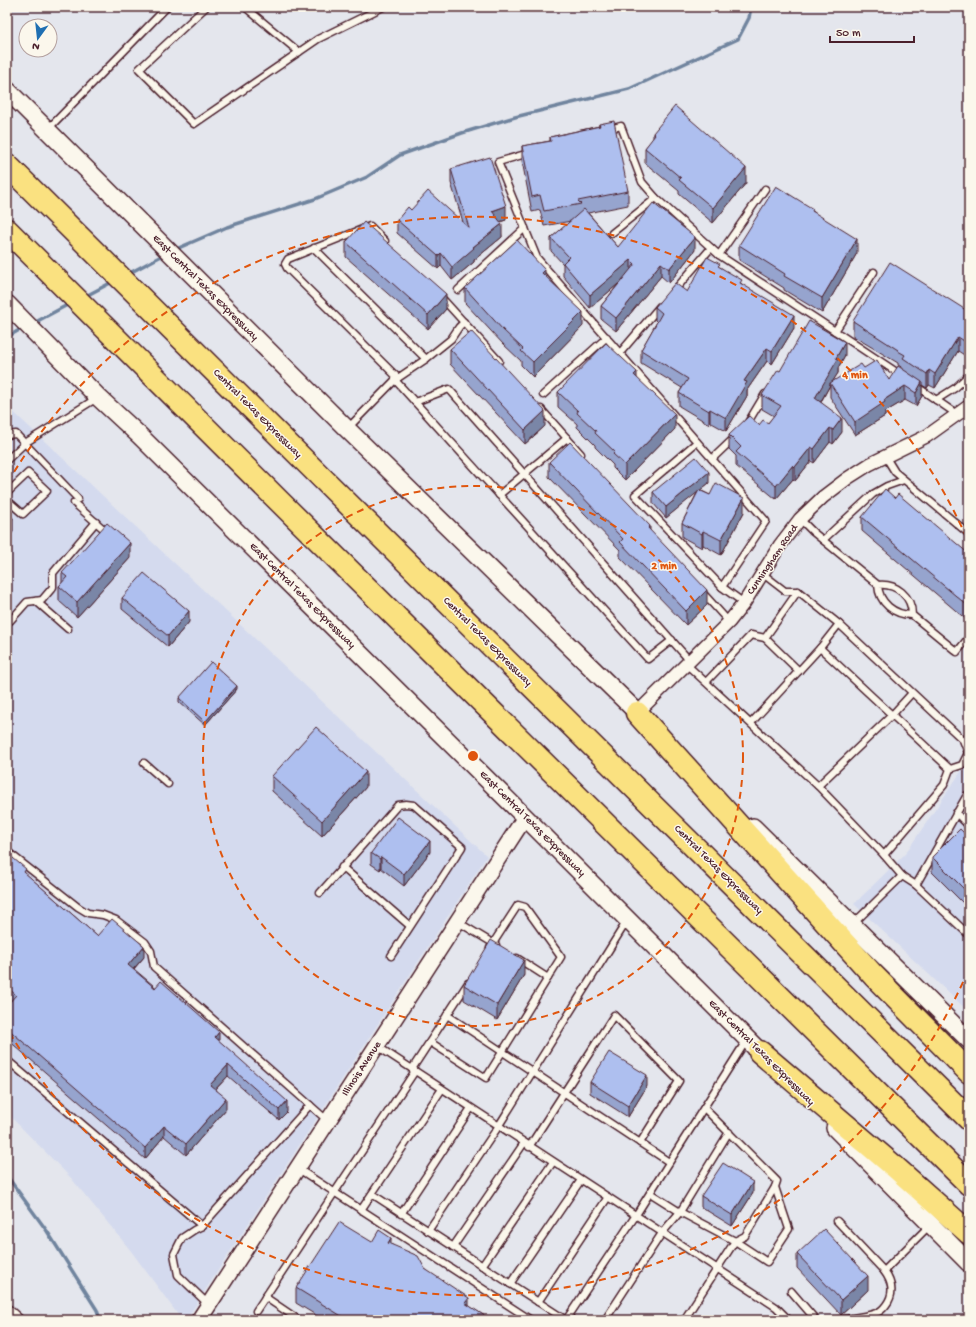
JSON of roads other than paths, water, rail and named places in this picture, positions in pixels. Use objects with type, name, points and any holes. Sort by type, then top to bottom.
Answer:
[{"type":"highway","name":"Central Texas Expressway","points":[[7,165],[969,1119]]},
{"type":"highway","points":[[7,230],[969,1184]]},
{"type":"highway","points":[[637,713],[874,976],[969,1072]]},
{"type":"highway","points":[[754,1046],[969,1233]]},
{"type":"main road","name":"East Central Texas Expressway","points":[[7,90],[347,429],[969,1040]]},
{"type":"main road","name":"East Central Texas Expressway","points":[[7,304],[98,397],[139,435],[525,817],[969,1263]]},
{"type":"street","name":"Cunningham Road","points":[[637,713],[729,622],[744,603],[780,545],[800,520],[823,496],[848,478],[885,456],[927,436],[969,406]]},
{"type":"street","name":"Illinois Avenue","points":[[198,1320],[525,817]]},
{"type":"street","points":[[7,1311],[17,1320]]},
{"type":"lane","points":[[47,130],[167,7]]},
{"type":"lane","points":[[206,7],[139,69],[194,124],[318,39],[383,7]]},
{"type":"lane","points":[[245,7],[299,52]]},
{"type":"lane","points":[[600,132],[621,126],[642,182],[656,198],[719,255],[835,330],[904,378]]},
{"type":"lane","points":[[534,151],[498,162],[538,258],[766,522],[722,587]]},
{"type":"lane","points":[[719,255],[765,189]]},
{"type":"lane","points":[[612,234],[656,198]]},
{"type":"lane","points":[[391,246],[370,226],[288,259],[285,264],[287,268],[397,379],[415,402],[648,658],[672,640]]},
{"type":"lane","points":[[458,290],[525,228]]},
{"type":"lane","points":[[314,248],[426,359]]},
{"type":"lane","points":[[671,294],[711,248]]},
{"type":"lane","points":[[835,330],[874,272]]},
{"type":"lane","points":[[438,294],[505,368]]},
{"type":"lane","points":[[620,353],[666,300]]},
{"type":"lane","points":[[810,323],[814,317]]},
{"type":"lane","points":[[347,429],[397,379],[451,339],[464,322]]},
{"type":"lane","points":[[543,395],[606,337]]},
{"type":"lane","points":[[936,400],[955,388],[969,375]]},
{"type":"lane","points":[[911,382],[958,415]]},
{"type":"lane","points":[[712,459],[746,426],[770,387]]},
{"type":"lane","points":[[415,402],[449,389],[672,640],[688,663],[706,682],[818,786],[902,876],[916,885],[969,935]]},
{"type":"lane","points":[[7,460],[25,443],[98,397]]},
{"type":"lane","points":[[536,403],[588,462]]},
{"type":"lane","points":[[7,435],[16,434],[76,501],[112,536]]},
{"type":"lane","points":[[499,495],[567,438]]},
{"type":"lane","points":[[697,442],[635,495],[722,587],[744,603]]},
{"type":"lane","points":[[885,456],[895,472],[969,534]]},
{"type":"lane","points":[[7,493],[28,474],[47,491],[23,514],[7,500]]},
{"type":"lane","points":[[823,540],[873,494],[887,486],[904,480]]},
{"type":"lane","points":[[800,520],[878,585],[887,584],[894,587],[908,598],[912,607],[912,615]]},
{"type":"lane","points":[[10,621],[27,602],[42,600],[53,587],[53,573],[96,522]]},
{"type":"lane","points":[[763,574],[785,591],[798,591],[839,624],[963,740],[968,753],[962,765],[950,769]]},
{"type":"lane","points":[[878,585],[878,593],[883,601],[897,613],[912,615],[957,652],[969,637]]},
{"type":"lane","points":[[698,586],[729,622]]},
{"type":"lane","points":[[765,638],[798,591]]},
{"type":"lane","points":[[36,601],[68,629]]},
{"type":"lane","points":[[751,723],[820,648],[839,624]]},
{"type":"lane","points":[[706,682],[751,636],[765,638],[799,671]]},
{"type":"lane","points":[[820,648],[950,769]]},
{"type":"lane","points":[[818,786],[892,715],[912,693]]},
{"type":"lane","points":[[144,763],[168,784]]},
{"type":"lane","points":[[884,855],[944,785],[950,769]]},
{"type":"lane","points":[[916,885],[956,813],[969,794]]},
{"type":"lane","points":[[320,893],[398,805],[414,805],[462,847],[391,956]]},
{"type":"lane","points":[[956,813],[969,826]]},
{"type":"lane","points":[[7,851],[78,907],[88,913],[103,915],[116,920],[145,942],[151,951],[154,967],[328,1121]]},
{"type":"lane","points":[[342,867],[410,926]]},
{"type":"lane","points":[[852,925],[902,876]]},
{"type":"lane","points":[[430,1042],[486,1078],[561,957],[525,907],[518,905],[485,956]]},
{"type":"lane","points":[[428,1231],[533,1072],[628,920]]},
{"type":"lane","points":[[458,922],[500,947]]},
{"type":"lane","points":[[512,955],[548,978]]},
{"type":"lane","points":[[256,1310],[473,976]]},
{"type":"lane","points":[[447,1015],[669,1162]]},
{"type":"lane","points":[[453,1247],[564,1093],[614,1015],[679,1081],[640,1143]]},
{"type":"lane","points":[[377,1046],[526,1145],[776,1307],[789,1320]]},
{"type":"lane","points":[[372,1194],[566,1320],[636,1215],[704,1108],[754,1046]]},
{"type":"lane","points":[[7,1060],[202,1226]]},
{"type":"lane","points":[[361,1210],[442,1089]]},
{"type":"lane","points":[[208,1304],[178,1275],[174,1254],[182,1238],[202,1226],[310,1105]]},
{"type":"lane","points":[[401,1214],[471,1108]]},
{"type":"lane","points":[[684,1320],[735,1241],[745,1236],[775,1187],[777,1181],[704,1108]]},
{"type":"lane","points":[[605,1320],[662,1233],[680,1212],[729,1132]]},
{"type":"lane","points":[[482,1266],[553,1162]]},
{"type":"lane","points":[[297,1168],[524,1318],[531,1320]]},
{"type":"lane","points":[[510,1284],[581,1180]]},
{"type":"lane","points":[[650,1193],[680,1212],[735,1241],[767,1262],[788,1229],[775,1187]]},
{"type":"lane","points":[[538,1302],[608,1197]]},
{"type":"lane","points":[[838,1221],[884,1271],[890,1280],[892,1291],[890,1300],[878,1313],[839,1320]]},
{"type":"lane","points":[[884,1271],[930,1224]]},
{"type":"lane","points":[[791,1291],[816,1320]]},
{"type":"lane","points":[[265,1298],[299,1320]]},
{"type":"waterway","points":[[174,250],[227,227],[315,199],[367,177],[400,155],[462,133],[515,117],[629,89],[738,39],[749,18],[751,7]]},
{"type":"waterway","points":[[126,275],[165,254]]},
{"type":"waterway","points":[[84,297],[114,281]]},
{"type":"waterway","points":[[32,324],[71,303]]},
{"type":"waterway","points":[[7,337],[23,328]]},
{"type":"waterway","points":[[7,1176],[47,1231],[97,1310],[100,1320]]}]
